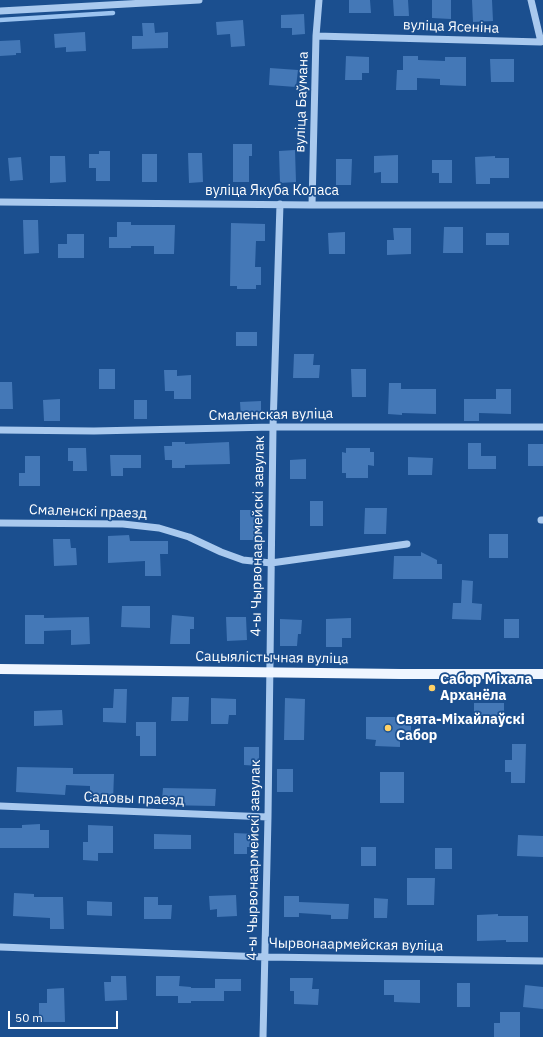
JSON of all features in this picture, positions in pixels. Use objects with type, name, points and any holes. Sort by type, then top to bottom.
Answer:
[{"type":"main road","name":"Сацыялістычная вуліца","points":[[0,668],[543,674]]},
{"type":"street","points":[[0,11],[199,0]]},
{"type":"street","name":"вуліца Баўмана","points":[[312,204],[316,36],[319,0]]},
{"type":"street","name":"вуліца Ясеніна","points":[[316,36],[542,43],[531,0]]},
{"type":"street","name":"вуліца Якуба Коласа","points":[[0,202],[543,205]]},
{"type":"street","name":"4-ы Чырвонаармейскі завулак","points":[[263,1037],[268,817],[273,428],[280,204]]},
{"type":"street","name":"Смаленская вуліца","points":[[0,430],[94,431],[273,428],[543,427]]},
{"type":"street","name":"Смаленскі праезд","points":[[0,523],[123,524],[159,528],[189,536],[221,552],[243,560],[271,563],[407,544]]},
{"type":"street","name":"Садовы праезд","points":[[0,806],[268,817]]},
{"type":"street","name":"Чырвонаармейская вуліца","points":[[0,947],[265,957],[543,961]]},
{"type":"building","points":[[349,0],[370,0],[371,13],[349,13]]},
{"type":"building","points":[[393,0],[408,0],[409,16],[394,16]]},
{"type":"building","points":[[432,0],[451,0],[451,19],[432,18]]},
{"type":"building","points":[[472,0],[492,0],[493,21],[473,22]]},
{"type":"building","points":[[304,14],[305,34],[292,35],[292,28],[281,28],[281,15]]},
{"type":"building","points":[[243,20],[245,46],[231,47],[230,34],[217,35],[216,22]]},
{"type":"building","points":[[142,23],[154,23],[155,33],[168,32],[168,48],[132,49],[132,36],[143,36]]},
{"type":"building","points":[[85,32],[86,51],[66,52],[66,47],[55,48],[54,34]]},
{"type":"building","points":[[20,40],[21,53],[16,53],[16,55],[0,56],[0,41]]},
{"type":"building","points":[[346,56],[369,57],[369,73],[362,73],[362,80],[345,80]]},
{"type":"building","points":[[403,56],[418,56],[418,60],[445,61],[445,57],[466,57],[466,86],[440,85],[440,79],[417,78],[417,90],[396,90],[397,70],[403,70]]},
{"type":"building","points":[[490,59],[514,59],[514,82],[491,82]]},
{"type":"building","points":[[270,68],[298,70],[296,87],[269,85]]},
{"type":"building","points":[[233,144],[252,144],[252,156],[249,156],[249,182],[233,182]]},
{"type":"building","points":[[295,150],[296,182],[280,183],[279,151]]},
{"type":"building","points":[[99,151],[110,151],[110,181],[96,181],[96,168],[89,168],[89,154],[99,154]]},
{"type":"building","points":[[188,153],[202,153],[203,182],[189,183]]},
{"type":"building","points":[[142,154],[157,154],[157,182],[142,182]]},
{"type":"building","points":[[398,155],[398,183],[381,183],[381,172],[374,173],[374,156]]},
{"type":"building","points":[[50,156],[65,156],[66,182],[50,183]]},
{"type":"building","points":[[495,156],[495,158],[509,158],[509,178],[490,178],[490,184],[476,184],[475,157]]},
{"type":"building","points":[[21,157],[23,180],[10,181],[8,158]]},
{"type":"building","points":[[336,159],[352,159],[351,185],[336,185]]},
{"type":"building","points":[[432,160],[452,160],[452,183],[439,183],[439,173],[432,173]]},
{"type":"building","points":[[23,220],[38,220],[39,253],[24,254]]},
{"type":"building","points":[[117,222],[131,222],[131,225],[175,225],[174,254],[154,254],[154,246],[109,248],[109,237],[117,237]]},
{"type":"building","points":[[231,223],[265,224],[265,241],[256,241],[255,267],[261,267],[261,285],[256,285],[256,289],[237,289],[237,286],[230,286]]},
{"type":"building","points":[[444,227],[463,227],[463,253],[443,253]]},
{"type":"building","points":[[393,228],[411,228],[411,254],[387,255],[387,240],[394,240]]},
{"type":"building","points":[[345,232],[345,254],[329,254],[328,233]]},
{"type":"building","points":[[486,233],[509,233],[509,245],[486,245]]},
{"type":"building","points":[[67,234],[84,234],[84,258],[58,258],[58,244],[67,244]]},
{"type":"building","points":[[236,332],[257,332],[257,346],[236,346]]},
{"type":"building","points":[[294,354],[314,354],[313,365],[320,365],[319,378],[293,378]]},
{"type":"building","points":[[99,369],[115,369],[115,389],[99,389]]},
{"type":"building","points":[[351,369],[366,369],[366,397],[352,397]]},
{"type":"building","points":[[164,370],[177,370],[177,376],[191,375],[191,399],[174,399],[174,391],[165,391]]},
{"type":"building","points":[[0,382],[12,382],[13,409],[0,409]]},
{"type":"building","points":[[389,383],[401,383],[401,389],[436,389],[436,414],[388,414]]},
{"type":"building","points":[[496,389],[511,389],[511,414],[479,413],[479,421],[464,421],[464,399],[496,399]]},
{"type":"building","points":[[60,399],[60,421],[44,421],[43,400]]},
{"type":"building","points":[[134,400],[147,400],[147,419],[134,419]]},
{"type":"building","points":[[261,401],[261,416],[241,417],[240,402]]},
{"type":"building","points":[[172,442],[185,442],[185,444],[229,442],[230,464],[185,465],[185,468],[172,468],[172,460],[165,460],[164,446],[172,446]]},
{"type":"building","points":[[468,443],[481,443],[481,456],[496,456],[496,469],[468,469]]},
{"type":"building","points":[[528,444],[543,444],[543,466],[528,466]]},
{"type":"building","points":[[68,448],[86,448],[87,471],[73,471],[73,461],[68,461]]},
{"type":"building","points":[[346,448],[370,448],[370,452],[374,452],[374,466],[368,465],[368,478],[346,478],[346,473],[342,473],[342,452],[346,453]]},
{"type":"building","points":[[110,455],[141,455],[141,468],[123,468],[123,476],[111,476]]},
{"type":"building","points":[[25,456],[40,456],[40,486],[19,486],[19,473],[25,473]]},
{"type":"building","points":[[408,457],[433,458],[432,475],[408,475]]},
{"type":"building","points":[[306,459],[306,479],[290,479],[290,460]]},
{"type":"building","points":[[310,501],[323,501],[323,526],[310,526]]},
{"type":"building","points":[[365,508],[387,508],[386,534],[364,534]]},
{"type":"building","points":[[240,510],[254,510],[254,513],[261,513],[261,524],[256,524],[256,540],[240,540]]},
{"type":"building","points":[[489,534],[508,534],[508,558],[489,558]]},
{"type":"building","points":[[129,535],[130,541],[168,541],[168,554],[160,554],[161,576],[145,576],[145,561],[108,563],[108,536]]},
{"type":"building","points":[[53,539],[70,539],[71,548],[76,548],[77,565],[54,566]]},
{"type":"building","points":[[421,552],[437,560],[437,564],[442,564],[442,579],[393,579],[394,556],[421,556]]},
{"type":"building","points":[[462,580],[473,581],[472,603],[482,604],[481,620],[452,619],[453,603],[461,603]]},
{"type":"building","points":[[122,606],[150,606],[150,628],[121,627]]},
{"type":"building","points":[[25,615],[44,615],[44,618],[89,617],[90,644],[71,645],[71,630],[44,631],[44,644],[25,644]]},
{"type":"building","points":[[172,615],[194,617],[194,629],[190,629],[190,644],[170,644]]},
{"type":"building","points":[[226,617],[246,617],[247,640],[227,641]]},
{"type":"building","points":[[351,618],[351,638],[342,638],[342,647],[326,647],[326,619]]},
{"type":"building","points":[[280,619],[302,620],[301,634],[298,634],[297,646],[280,646]]},
{"type":"building","points":[[504,619],[519,619],[519,638],[504,638]]},
{"type":"building","points":[[114,689],[127,689],[126,723],[103,722],[103,708],[113,708]]},
{"type":"building","points":[[172,697],[189,697],[188,721],[171,721]]},
{"type":"building","points":[[211,698],[236,699],[236,715],[229,715],[228,724],[211,724]]},
{"type":"building","points":[[285,698],[305,699],[304,740],[284,740]]},
{"type":"building","points":[[474,703],[504,703],[504,722],[474,722]]},
{"type":"building","points":[[62,710],[63,725],[34,726],[34,711]]},
{"type":"building","name":"Свята-Міхайлаўскі Сабор","points":[[366,717],[411,717],[411,739],[400,739],[400,747],[375,746],[376,740],[366,739]]},
{"type":"building","points":[[136,722],[156,722],[156,756],[140,756],[140,736],[136,736]]},
{"type":"building","points":[[512,744],[526,744],[525,783],[511,783],[511,772],[505,772],[505,760],[512,760]]},
{"type":"building","points":[[244,747],[259,747],[259,766],[244,765]]},
{"type":"building","points":[[17,767],[73,768],[73,774],[114,774],[113,801],[90,800],[90,786],[66,785],[65,795],[16,792]]},
{"type":"building","points":[[277,769],[293,769],[293,792],[277,792]]},
{"type":"building","points":[[380,772],[404,772],[404,803],[380,803]]},
{"type":"building","points":[[163,788],[216,789],[215,806],[163,805]]},
{"type":"building","points":[[40,824],[40,830],[49,830],[49,848],[0,848],[0,828],[22,828],[22,825]]},
{"type":"building","points":[[88,825],[113,826],[113,853],[98,853],[98,861],[83,860],[83,842],[88,842]]},
{"type":"building","points":[[234,833],[255,834],[255,847],[247,847],[247,854],[234,854]]},
{"type":"building","points":[[154,834],[191,835],[191,849],[154,849]]},
{"type":"building","points":[[518,835],[543,836],[543,857],[517,856]]},
{"type":"building","points":[[361,847],[376,847],[376,866],[361,866]]},
{"type":"building","points":[[435,848],[452,848],[452,869],[435,869]]},
{"type":"building","points":[[407,878],[435,878],[434,905],[407,905]]},
{"type":"building","points":[[14,893],[34,894],[34,897],[63,897],[64,929],[50,929],[50,918],[13,916]]},
{"type":"building","points":[[236,895],[237,916],[217,917],[217,909],[210,910],[209,896]]},
{"type":"building","points":[[284,896],[299,896],[299,902],[349,904],[348,919],[331,919],[331,915],[299,913],[299,917],[284,917]]},
{"type":"building","points":[[144,897],[158,897],[158,905],[172,905],[171,919],[144,919]]},
{"type":"building","points":[[374,898],[388,899],[387,918],[374,918]]},
{"type":"building","points":[[87,901],[112,902],[112,916],[87,915]]},
{"type":"building","points":[[498,914],[498,916],[528,916],[528,942],[506,942],[506,940],[477,941],[477,915]]},
{"type":"building","points":[[111,976],[126,976],[127,1000],[105,1001],[104,982],[111,982]]},
{"type":"building","points":[[156,976],[180,976],[179,986],[191,988],[215,988],[215,979],[241,979],[241,991],[224,991],[224,1001],[191,1001],[191,1003],[178,1003],[178,996],[156,996]]},
{"type":"building","points":[[290,978],[313,978],[312,989],[319,989],[318,1005],[294,1004],[294,991],[290,991]]},
{"type":"building","points":[[384,980],[420,980],[420,1003],[394,1002],[394,995],[384,995]]},
{"type":"building","points":[[457,983],[470,983],[470,1007],[457,1007]]},
{"type":"building","points":[[525,985],[543,987],[543,1009],[523,1007]]},
{"type":"building","points":[[64,988],[65,1022],[39,1022],[39,1003],[47,1003],[47,989]]},
{"type":"building","points":[[500,1012],[520,1012],[520,1037],[494,1037],[494,1023],[500,1023]]},
{"type":"waterway","points":[[0,20],[113,13]]},
{"type":"place","name":"Сабор Міхала Арханёла","points":[[432,688]]},
{"type":"place","name":"Свята-Міхайлаўскі Сабор","points":[[388,728]]}]
